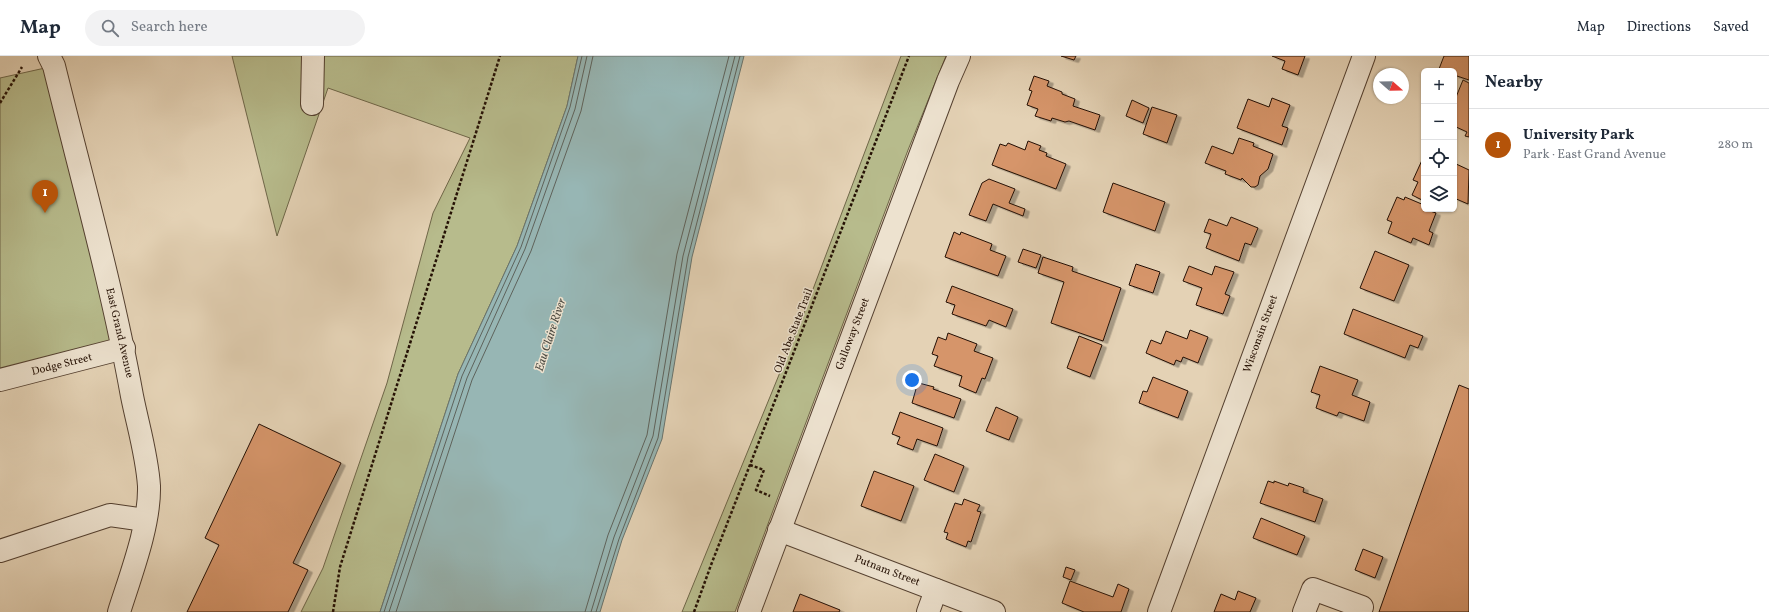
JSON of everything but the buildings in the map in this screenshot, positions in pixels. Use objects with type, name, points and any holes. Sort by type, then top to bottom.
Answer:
[{"type":"street","name":"East Grand Avenue","points":[[49,56],[54,66],[124,348],[133,399],[142,437],[149,486],[143,534],[119,612]]},
{"type":"street","points":[[312,104],[313,56]]},
{"type":"street","name":"Galloway Street","points":[[749,612],[959,56]]},
{"type":"street","name":"Wisconsin Street","points":[[1160,612],[1364,56]]},
{"type":"street","name":"Dodge Street","points":[[0,380],[124,348]]},
{"type":"street","points":[[0,551],[110,516],[145,520]]},
{"type":"street","name":"Putnam Street","points":[[780,530],[994,612]]},
{"type":"street","points":[[1304,612],[1313,589],[1362,607],[1360,612]]},
{"type":"street","points":[[928,612],[936,590]]},
{"type":"path","points":[[333,612],[340,567],[500,56]]},
{"type":"path","name":"Old Abe State Trail","points":[[694,612],[909,56]]},
{"type":"path","points":[[0,103],[22,67]]},
{"type":"path","points":[[750,464],[764,470],[756,490],[770,496]]},
{"type":"green space","points":[[232,56],[578,56],[567,106],[517,246],[458,374],[380,612],[301,612],[323,568],[387,383],[433,213],[470,138],[328,88],[277,236]]},
{"type":"green space","points":[[901,56],[946,56],[908,150],[735,612],[682,612],[801,321]]},
{"type":"green space","points":[[54,66],[124,348],[0,380],[0,78]]},
{"type":"water","name":"Eau Claire River","points":[[578,56],[744,56],[692,257],[662,439],[622,540],[600,612],[380,612],[458,374],[517,246],[567,106]]},
{"type":"place","name":"University Park","points":[[45,213]]}]
